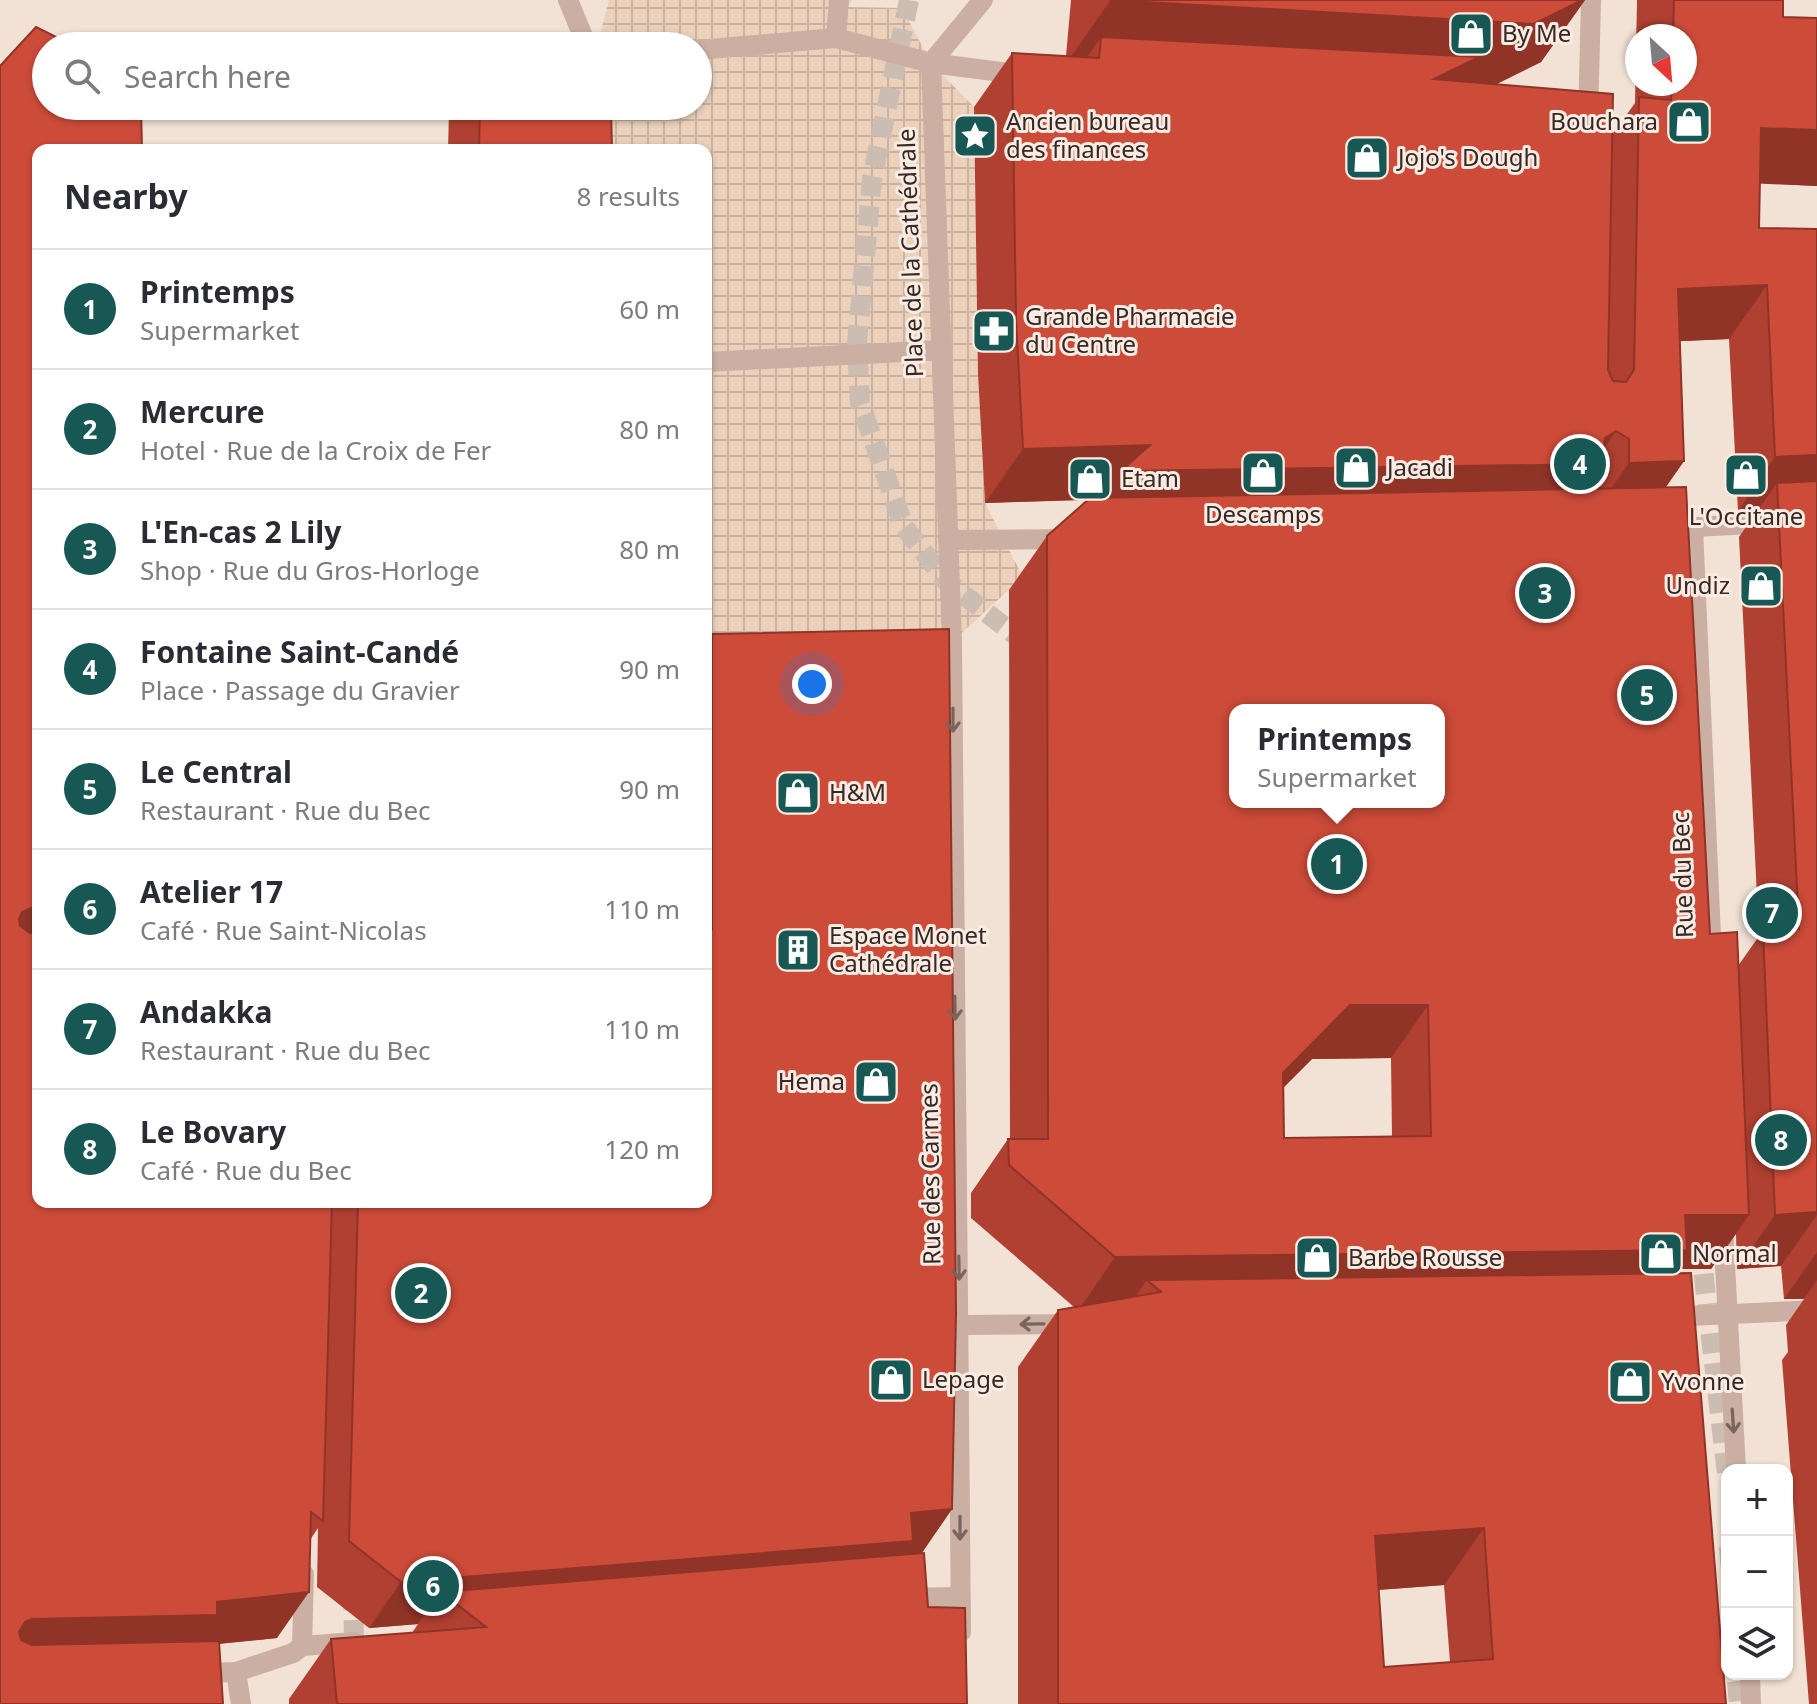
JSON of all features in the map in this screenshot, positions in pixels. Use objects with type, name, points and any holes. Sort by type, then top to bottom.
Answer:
[{"type":"street","points":[[568,0],[581,32]]},
{"type":"street","points":[[836,38],[839,0]]},
{"type":"street","points":[[931,63],[983,0]]},
{"type":"street","points":[[1588,137],[1581,105],[1591,0]]},
{"type":"street","points":[[712,49],[836,38],[931,63],[1045,76]]},
{"type":"street","name":"Place de la Cathédrale","points":[[931,63],[948,540],[944,643]]},
{"type":"street","points":[[712,362],[941,350]]},
{"type":"street","points":[[1664,529],[1817,520]]},
{"type":"street","name":"Rue du Bec","points":[[1693,528],[1713,986]]},
{"type":"street","points":[[948,540],[1088,539]]},
{"type":"street","name":"Rue des Carmes","points":[[944,643],[960,1325],[962,1658]]},
{"type":"street","points":[[1722,1205],[1736,1464]]},
{"type":"street","points":[[1648,1317],[1817,1310]]},
{"type":"street","points":[[960,1325],[1097,1323]]},
{"type":"street","points":[[302,1646],[305,1548]]},
{"type":"street","points":[[881,1599],[960,1597]]},
{"type":"street","points":[[173,1674],[236,1672],[293,1653],[302,1646],[369,1641]]},
{"type":"street","points":[[236,1672],[241,1704]]},
{"type":"street","points":[[1750,1680],[1751,1704]]},
{"type":"shaded area","points":[[609,0],[852,0],[848,7],[902,8],[931,63],[974,107],[978,373],[985,503],[1023,577],[917,674],[712,680],[712,144],[572,144],[576,120],[712,120],[712,32],[601,32]]},
{"type":"building","points":[[1110,0],[1582,0],[1534,24]]},
{"type":"building","points":[[1674,0],[1783,0],[1783,17],[1817,18],[1817,130],[1761,128],[1759,228],[1817,229],[1817,455],[1775,457],[1767,285],[1678,289],[1684,461],[1629,463],[1629,439],[1616,431],[1605,438],[1603,464],[1121,471],[1150,445],[1023,449],[1016,320],[1012,53],[1099,58],[1101,37],[1479,57],[1434,79],[1613,94],[1608,370],[1613,381],[1626,382],[1634,370],[1639,97],[1671,100],[1671,96],[1697,96],[1697,24],[1673,24]]},
{"type":"building","points":[[36,27],[46,32],[32,32],[32,120],[141,120],[142,144],[32,144],[32,907],[22,912],[19,919],[20,926],[32,933],[32,1208],[332,1208],[323,1521],[311,1512],[309,1592],[217,1602],[217,1615],[32,1619],[25,1622],[19,1632],[21,1640],[32,1645],[219,1641],[223,1704],[0,1704],[0,66]]},
{"type":"building","points":[[480,120],[611,120],[612,144],[479,144]]},
{"type":"building","points":[[1817,481],[1817,1212],[1775,1215],[1763,931],[1799,929],[1777,483]]},
{"type":"building","points":[[1686,487],[1710,934],[1737,932],[1749,1215],[1685,1215],[1687,1250],[1115,1257],[1009,1165],[1008,1139],[1048,1139],[1047,536],[1090,498]],"holes":[[[1350,1005],[1428,1005],[1431,1136],[1284,1138],[1283,1073]]]},
{"type":"building","points":[[949,629],[956,1313],[952,1509],[911,1513],[913,1541],[401,1582],[349,1541],[358,1208],[712,1208],[712,634]]},
{"type":"building","points":[[1691,1273],[1721,1642],[1721,1680],[1724,1680],[1726,1704],[1058,1704],[1058,1310],[1161,1292],[1147,1280]],"holes":[[[1484,1528],[1493,1659],[1384,1667],[1375,1536]]]},
{"type":"building","points":[[924,1553],[928,1607],[965,1608],[967,1704],[337,1704],[331,1639],[486,1627],[441,1592]]},
{"type":"tunnel","points":[[909,0],[872,179],[857,343],[860,403],[904,527],[946,581],[1028,645]]},
{"type":"tunnel","points":[[1700,1244],[1726,1464]]},
{"type":"tunnel","points":[[1690,1560],[1721,1557]]},
{"type":"tunnel","points":[[353,1590],[354,1642]]},
{"type":"tunnel","points":[[1698,1695],[1751,1690]]},
{"type":"place","name":"By Me","points":[[1471,34]]},
{"type":"place","name":"Bouchara","points":[[1689,122]]},
{"type":"place","name":"Ancien bureau des finances","points":[[975,136]]},
{"type":"place","name":"Jojo's Dough","points":[[1367,158]]},
{"type":"place","name":"Grande Pharmacie du Centre","points":[[994,331]]},
{"type":"place","name":"Fontaine Saint-Candé","points":[[1580,464]]},
{"type":"place","name":"Jacadi","points":[[1356,468]]},
{"type":"place","name":"Descamps","points":[[1263,473]]},
{"type":"place","name":"L'Occitane","points":[[1746,475]]},
{"type":"place","name":"Etam","points":[[1090,479]]},
{"type":"place","name":"Undiz","points":[[1761,586]]},
{"type":"place","name":"L'En-cas 2 Lily","points":[[1545,593]]},
{"type":"place","name":"Le Central","points":[[1647,695]]},
{"type":"place","name":"H&M","points":[[798,793]]},
{"type":"place","name":"Printemps","points":[[1337,864]]},
{"type":"place","name":"Andakka","points":[[1772,913]]},
{"type":"place","name":"Espace Monet Cathédrale","points":[[798,950]]},
{"type":"place","name":"Hema","points":[[876,1082]]},
{"type":"place","name":"Le Bovary","points":[[1781,1140]]},
{"type":"place","name":"Normal","points":[[1661,1254]]},
{"type":"place","name":"Barbe Rousse","points":[[1317,1258]]},
{"type":"place","name":"Mercure","points":[[421,1293]]},
{"type":"place","name":"Lepage","points":[[891,1380]]},
{"type":"place","name":"Yvonne","points":[[1630,1382]]},
{"type":"place","name":"Atelier 17","points":[[433,1586]]}]
